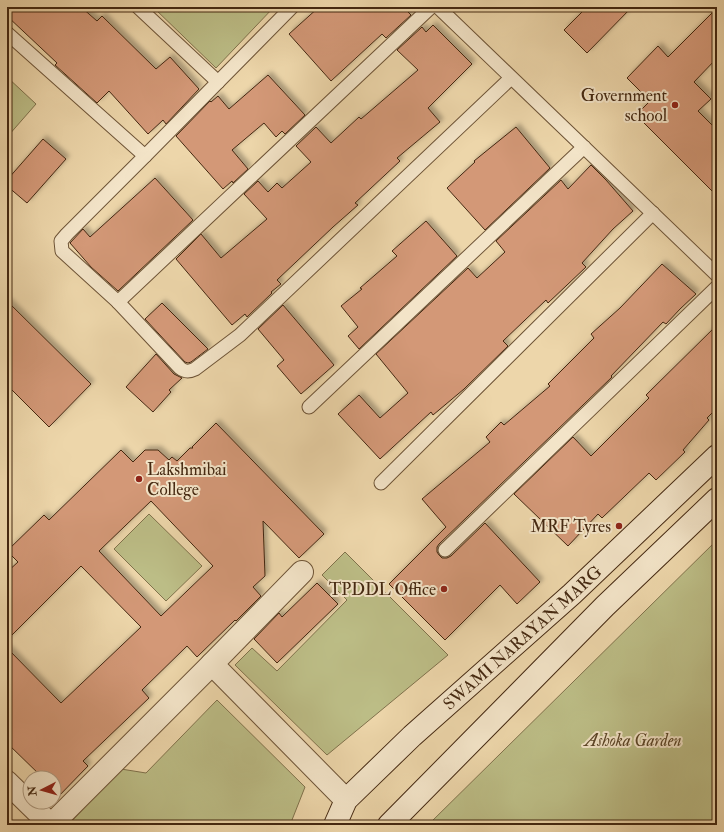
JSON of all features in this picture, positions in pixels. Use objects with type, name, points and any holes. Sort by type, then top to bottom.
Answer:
[{"type":"main road","name":"SWAMI NARAYAN MARG","points":[[335,825],[346,800],[412,736],[572,594],[717,456]]},
{"type":"main road","name":"SWAMI NARAYAN MARG","points":[[389,825],[605,606],[717,499]]},
{"type":"main road","points":[[7,782],[51,825],[302,572]]},
{"type":"main road","points":[[212,664],[346,800]]},
{"type":"lane","points":[[138,7],[218,82]]},
{"type":"lane","points":[[292,7],[67,234],[62,241],[62,251],[118,302],[184,371],[195,369],[240,335],[511,78]]},
{"type":"lane","points":[[118,302],[432,7]]},
{"type":"lane","points":[[438,7],[717,275]]},
{"type":"lane","points":[[7,33],[145,156]]},
{"type":"lane","points":[[309,407],[584,147]]},
{"type":"lane","points":[[381,483],[653,213]]},
{"type":"lane","points":[[445,550],[717,287]]},
{"type":"green space","points":[[153,7],[274,7],[216,68]]},
{"type":"green space","points":[[7,77],[36,104],[8,136],[7,135]]},
{"type":"green space","points":[[149,514],[202,566],[166,601],[114,549]]},
{"type":"green space","name":"Ashoka Garden","points":[[717,540],[717,825],[428,825]]},
{"type":"green space","points":[[345,552],[448,655],[327,755],[235,665],[252,648],[277,671],[347,600],[322,575]]},
{"type":"green space","points":[[217,700],[305,787],[290,825],[68,825],[121,769],[146,773]]},
{"type":"building","points":[[7,7],[81,7],[97,21],[102,16],[156,69],[170,57],[199,89],[166,124],[163,120],[148,134],[109,91],[97,103],[55,65],[57,63],[7,16]]},
{"type":"building","points":[[319,7],[403,7],[411,15],[386,38],[382,34],[331,81],[289,34]]},
{"type":"building","points":[[587,7],[632,7],[587,53],[564,30]]},
{"type":"building","name":"Government school","points":[[717,8],[717,58],[694,82],[711,99],[698,111],[717,130],[717,196],[636,115],[650,101],[627,78],[658,46],[668,57]]},
{"type":"building","points":[[433,25],[472,64],[428,108],[440,122],[397,158],[400,161],[355,203],[358,205],[277,280],[281,284],[271,292],[272,293],[247,317],[245,314],[232,325],[176,259],[201,234],[221,258],[267,219],[244,194],[258,181],[268,192],[277,183],[282,188],[311,162],[296,146],[316,127],[331,143],[359,117],[361,119],[418,70],[397,50],[422,27],[426,32]]},
{"type":"building","points":[[268,75],[305,115],[285,134],[282,131],[276,137],[264,123],[232,150],[248,169],[233,183],[232,181],[223,189],[176,136],[210,101],[211,102],[218,96],[229,109]]},
{"type":"building","points":[[516,127],[550,168],[485,230],[447,188],[475,162],[474,161]]},
{"type":"building","points":[[43,139],[66,159],[27,203],[7,186],[7,180]]},
{"type":"building","points":[[591,165],[633,211],[613,229],[582,263],[586,267],[548,303],[546,300],[503,341],[508,346],[464,389],[433,415],[431,412],[380,459],[338,414],[359,395],[380,418],[408,393],[376,354],[468,268],[477,278],[505,252],[496,241],[561,180],[568,189]]},
{"type":"building","points":[[155,178],[193,220],[118,291],[91,267],[70,243],[83,229],[90,237]]},
{"type":"building","points":[[426,221],[457,256],[359,349],[348,336],[358,327],[341,306],[362,289],[360,288],[397,256],[392,251]]},
{"type":"building","points":[[662,264],[696,294],[666,324],[663,322],[611,376],[612,377],[437,547],[437,552],[442,558],[451,556],[485,523],[540,582],[517,604],[500,585],[445,640],[389,584],[446,527],[422,499],[490,442],[486,437],[501,422],[504,425],[550,386],[548,384],[594,338],[591,334],[620,308]]},
{"type":"building","points":[[7,301],[91,384],[49,427],[7,385]]},
{"type":"building","points":[[162,303],[208,349],[191,362],[185,362],[145,319]]},
{"type":"building","points":[[283,305],[334,365],[301,394],[277,366],[284,360],[258,329]]},
{"type":"building","points":[[717,325],[717,408],[707,418],[709,420],[683,450],[685,452],[656,480],[649,473],[602,518],[598,514],[568,546],[514,494],[573,437],[591,456],[649,398],[646,395]]},
{"type":"building","points":[[156,354],[174,374],[182,378],[169,390],[171,392],[153,412],[126,387]]},
{"type":"building","points":[[216,423],[324,534],[299,558],[263,521],[265,576],[253,587],[261,596],[197,657],[187,646],[142,690],[149,698],[83,761],[88,766],[62,793],[62,770],[35,770],[7,743],[7,648],[61,703],[141,627],[81,566],[7,640],[7,572],[18,562],[7,551],[44,515],[49,520],[121,450],[133,462],[145,450],[158,450],[169,460],[172,457],[177,461],[190,448],[193,448],[192,447]],"holes":[[[151,501],[213,566],[161,616],[99,551]]]},
{"type":"building","points":[[317,583],[338,604],[277,663],[254,639],[279,613],[282,617]]},
{"type":"place","name":"Government school","points":[[675,105]]},
{"type":"place","name":"Lakshmibai College","points":[[139,479]]},
{"type":"place","name":"MRF Tyres","points":[[619,526]]},
{"type":"place","name":"TPDDL Office","points":[[444,589]]}]
